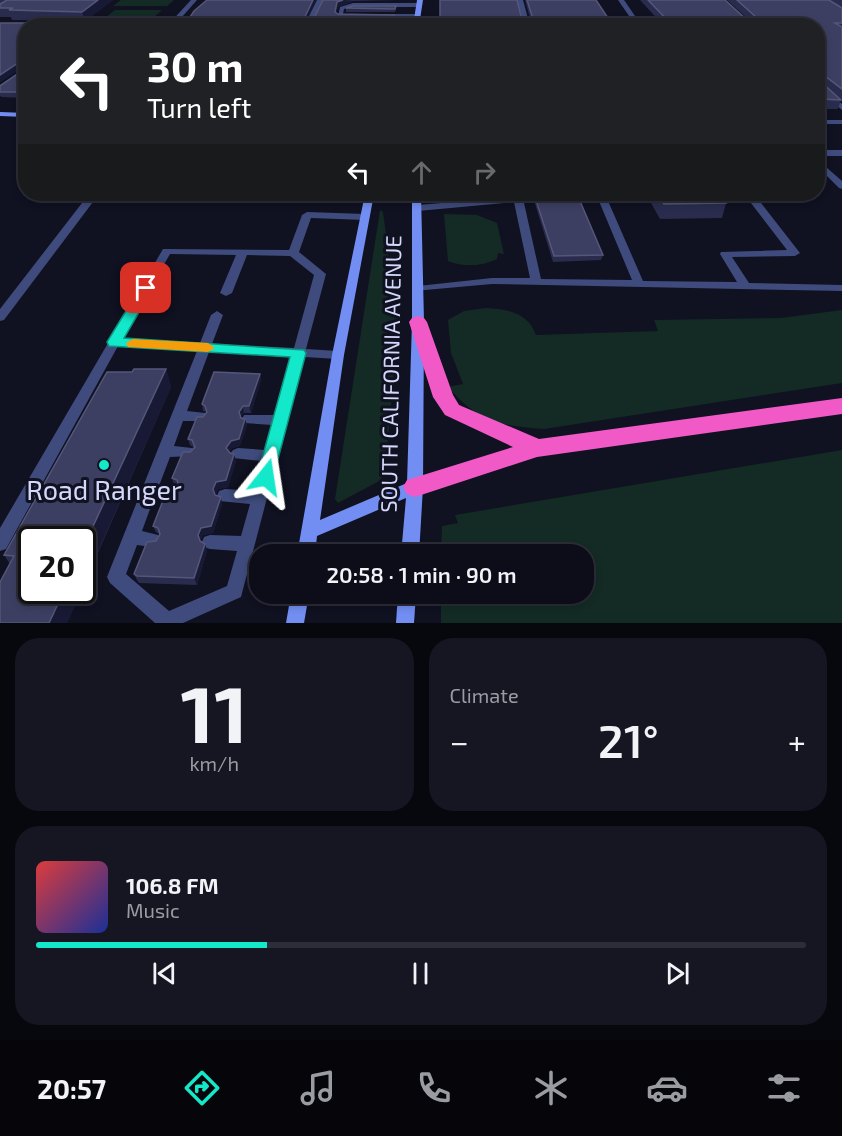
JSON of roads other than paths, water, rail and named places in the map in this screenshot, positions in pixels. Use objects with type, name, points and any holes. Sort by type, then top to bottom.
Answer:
[{"type":"highway","points":[[418,322],[443,397],[452,410],[537,448]]},
{"type":"highway","points":[[416,487],[537,448],[842,406]]},
{"type":"main road","points":[[417,16],[419,3]]},
{"type":"main road","points":[[0,114],[18,114]]},
{"type":"main road","name":"SOUTH CALIFORNIA AVENUE","points":[[308,544],[338,355],[368,201]]},
{"type":"main road","name":"SOUTH CALIFORNIA AVENUE","points":[[411,544],[416,487],[418,201]]},
{"type":"main road","points":[[310,532],[416,487]]},
{"type":"main road","points":[[295,623],[298,604]]},
{"type":"main road","points":[[405,623],[406,604]]},
{"type":"street","points":[[177,18],[194,0]]},
{"type":"street","points":[[311,18],[320,0]]},
{"type":"street","points":[[520,0],[525,18]]},
{"type":"street","points":[[621,0],[633,18]]},
{"type":"street","points":[[369,16],[419,3]]},
{"type":"street","points":[[345,18],[340,16],[342,8],[364,7],[417,16]]},
{"type":"street","points":[[352,18],[362,16]]},
{"type":"street","points":[[0,88],[18,75]]},
{"type":"street","points":[[825,92],[842,108]]},
{"type":"street","points":[[825,122],[842,122]]},
{"type":"street","points":[[825,153],[842,153]]},
{"type":"street","points":[[825,170],[842,186]]},
{"type":"street","points":[[0,317],[89,201]]},
{"type":"street","points":[[418,208],[476,201]]},
{"type":"street","points":[[518,201],[536,282]]},
{"type":"street","points":[[604,201],[639,284]]},
{"type":"street","points":[[746,287],[725,254],[795,253],[754,201]]},
{"type":"street","points":[[293,254],[307,215],[365,217]]},
{"type":"street","points":[[0,544],[167,251],[293,254],[320,274],[235,591],[167,622],[116,577],[217,315]]},
{"type":"street","points":[[226,293],[243,252]]},
{"type":"street","points":[[418,289],[492,281],[842,288]]},
{"type":"street","points":[[114,342],[338,355]]},
{"type":"street","points":[[177,416],[200,417]]},
{"type":"street","points":[[249,419],[281,420]]},
{"type":"street","points":[[164,451],[187,452]]},
{"type":"street","points":[[238,454],[271,456]]},
{"type":"street","points":[[148,492],[171,492]]},
{"type":"street","points":[[225,496],[260,498]]},
{"type":"street","points":[[130,537],[153,540]]},
{"type":"street","points":[[210,542],[248,544]]},
{"type":"place","name":"Road Ranger","points":[[104,465]]}]
